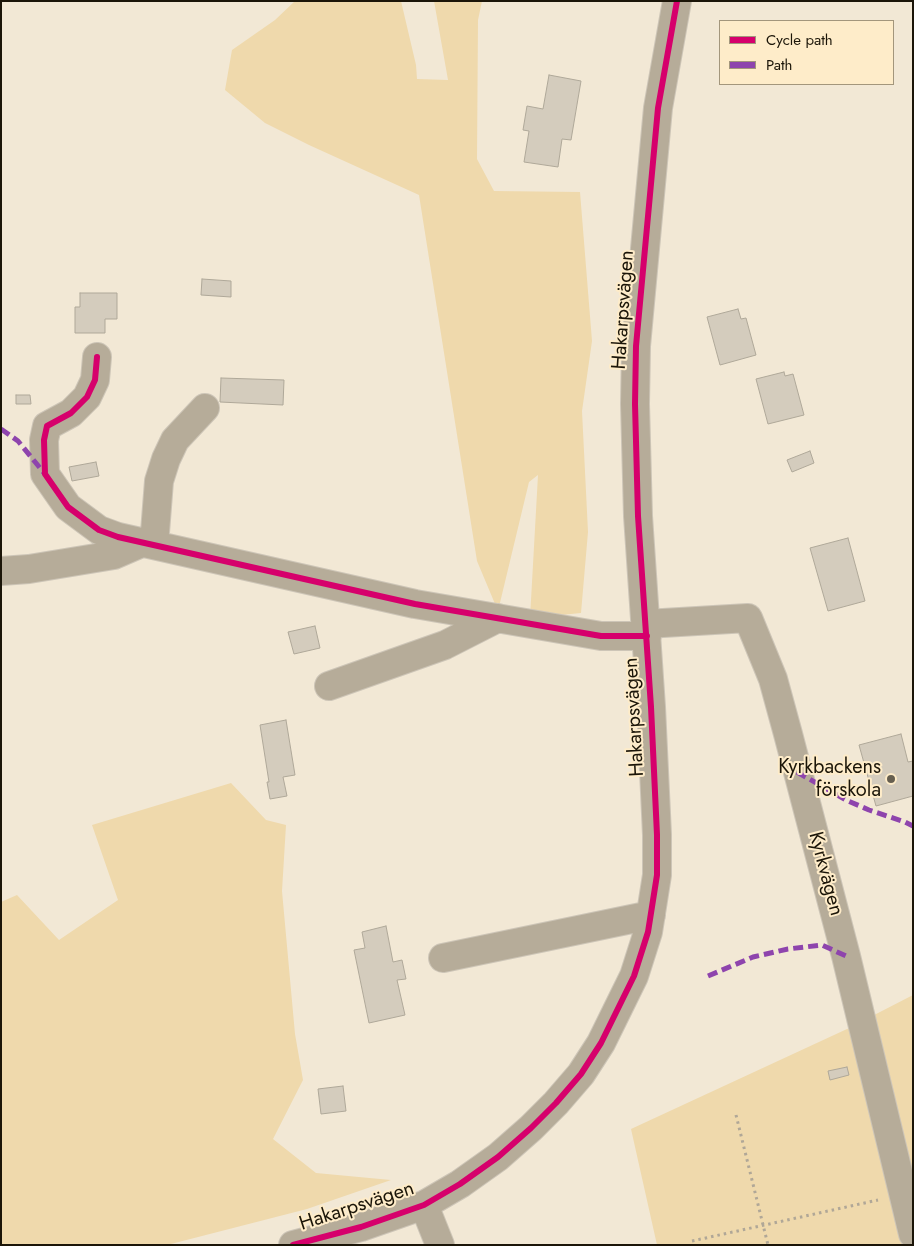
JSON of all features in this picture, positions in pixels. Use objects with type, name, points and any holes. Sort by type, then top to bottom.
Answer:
[{"type":"street","name":"Hakarpsvägen","points":[[293,1245],[361,1227],[424,1204],[460,1184],[498,1157],[531,1128],[581,1074],[601,1043],[634,976],[648,932],[657,875],[657,835],[638,516],[635,404],[636,346],[658,108],[677,1]]},
{"type":"street","points":[[97,356],[95,380],[87,397],[71,413],[47,426],[44,440],[45,474],[68,507],[99,530],[118,537],[414,604],[601,636],[646,630]]},
{"type":"street","points":[[149,544],[159,481],[166,460],[175,440],[205,408]]},
{"type":"street","points":[[1,571],[29,569],[114,556],[149,544]]},
{"type":"street","points":[[329,686],[445,645],[498,618]]},
{"type":"street","name":"Kyrkvägen","points":[[646,630],[748,618],[773,680],[788,734],[848,965],[913,1234]]},
{"type":"street","points":[[443,958],[651,915]]},
{"type":"street","points":[[424,1204],[440,1245]]},
{"type":"path","points":[[736,1115],[768,1245]]},
{"type":"path","points":[[692,1242],[903,1195]]},
{"type":"shaded area","points":[[295,1],[401,1],[416,65],[417,79],[448,80],[434,1],[482,1],[478,20],[477,159],[494,191],[580,192],[592,341],[582,411],[588,532],[581,613],[530,618],[538,475],[529,482],[498,611],[477,561],[419,195],[265,123],[225,90],[232,50],[275,20]]},
{"type":"shaded area","points":[[231,783],[266,820],[286,825],[282,891],[295,1034],[303,1080],[273,1139],[316,1173],[391,1180],[307,1209],[167,1245],[1,1245],[1,902],[17,895],[59,940],[118,900],[92,825]]},
{"type":"shaded area","points":[[913,995],[913,1245],[657,1245],[631,1129],[847,1029]]},
{"type":"building","points":[[549,75],[581,81],[571,140],[562,139],[558,167],[524,162],[529,131],[523,130],[527,106],[543,109]]},
{"type":"building","points":[[202,279],[231,281],[231,297],[201,295]]},
{"type":"building","points":[[80,293],[117,293],[117,319],[105,319],[105,333],[75,333],[75,307],[80,307]]},
{"type":"building","points":[[738,309],[741,319],[746,318],[756,355],[720,365],[707,317]]},
{"type":"building","points":[[784,372],[785,376],[793,374],[804,415],[768,424],[756,379]]},
{"type":"building","points":[[221,378],[284,380],[283,405],[220,402]]},
{"type":"building","points":[[16,395],[30,395],[31,404],[16,404]]},
{"type":"building","points":[[810,451],[814,463],[792,472],[787,460]]},
{"type":"building","points":[[96,462],[99,476],[72,481],[69,467]]},
{"type":"building","points":[[848,538],[865,601],[828,611],[810,548]]},
{"type":"building","points":[[315,626],[320,648],[294,654],[288,632]]},
{"type":"building","points":[[286,720],[295,775],[283,777],[287,796],[270,799],[260,725]]},
{"type":"building","name":"Kyrkbackens förskola","points":[[901,734],[908,762],[913,761],[913,796],[876,806],[859,745]]},
{"type":"building","points":[[386,926],[393,962],[402,960],[406,979],[397,980],[405,1015],[369,1023],[354,950],[365,948],[362,932]]},
{"type":"building","points":[[847,1067],[849,1075],[830,1080],[828,1071]]},
{"type":"building","points":[[343,1086],[346,1111],[321,1114],[318,1089]]},
{"type":"marked path","points":[[1,429],[18,441],[45,474]]},
{"type":"marked path","points":[[797,772],[846,800],[913,826]]},
{"type":"marked path","points":[[708,976],[753,957],[788,949],[822,945],[846,956]]},
{"type":"cycle path","points":[[293,1245],[361,1227],[424,1205],[460,1184],[498,1157],[531,1128],[581,1074],[601,1043],[634,976],[648,932],[657,875],[657,835],[651,707],[638,516],[635,404],[636,346],[658,108],[677,1]]},
{"type":"cycle path","points":[[97,357],[95,380],[87,397],[71,413],[47,426],[44,440],[45,474],[68,507],[99,530],[118,537],[415,604],[601,636],[647,636]]},
{"type":"place","name":"Kyrkbackens förskola","points":[[891,779]]}]
